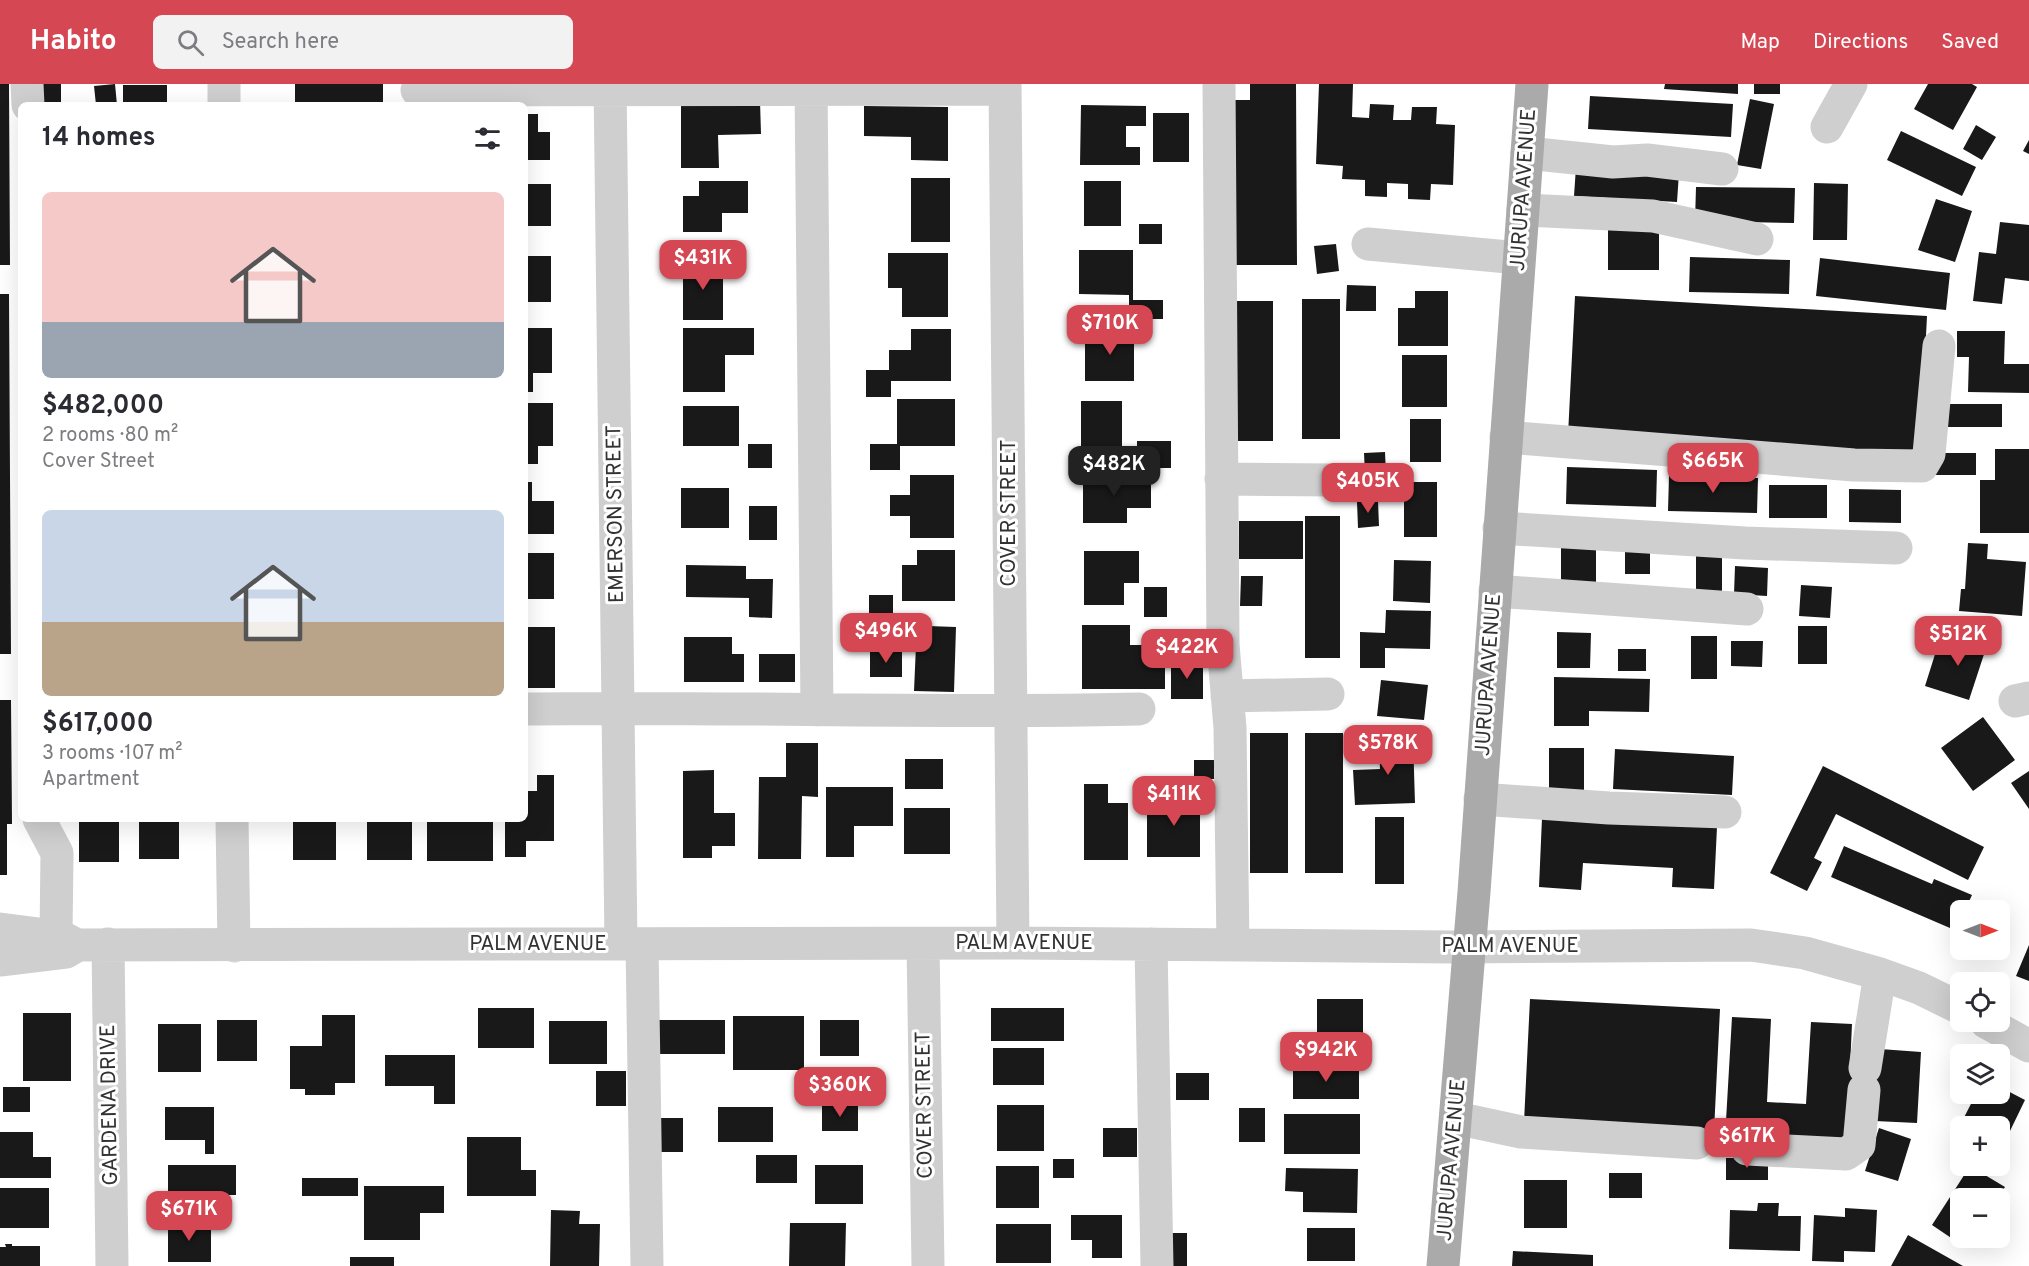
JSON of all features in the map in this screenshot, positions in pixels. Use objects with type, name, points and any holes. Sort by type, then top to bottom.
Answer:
[{"type":"main road","name":"JURUPA AVENUE","points":[[1443,1266],[1470,946],[1532,84]]},
{"type":"street","points":[[27,84],[28,102]]},
{"type":"street","points":[[224,84],[224,102]]},
{"type":"street","points":[[1219,84],[1223,644],[1230,728],[1233,945]]},
{"type":"street","points":[[1827,127],[1851,84]]},
{"type":"street","points":[[811,86],[817,710]]},
{"type":"street","points":[[417,93],[610,87],[1005,87]]},
{"type":"street","name":"EMERSON STREET","points":[[610,87],[618,707],[647,1266]]},
{"type":"street","name":"COVER STREET","points":[[1005,87],[1013,942]]},
{"type":"street","points":[[1527,153],[1613,162],[1647,160],[1722,169]]},
{"type":"street","points":[[1523,210],[1653,216],[1757,239]]},
{"type":"street","points":[[1368,244],[1519,258]]},
{"type":"street","points":[[1506,437],[1854,465],[1922,466],[1929,454],[1939,346]]},
{"type":"street","points":[[1221,479],[1336,480]]},
{"type":"street","points":[[1499,528],[1745,543],[1896,548]]},
{"type":"street","points":[[1495,591],[1747,609]]},
{"type":"street","points":[[1227,696],[1328,694]]},
{"type":"street","points":[[528,709],[618,707],[1011,712],[1139,709]]},
{"type":"street","points":[[1480,799],[1609,808],[1725,812]]},
{"type":"street","name":"GARDENA DRIVE","points":[[41,822],[57,853],[80,942],[112,1266]]},
{"type":"street","points":[[232,822],[234,946]]},
{"type":"street","name":"PALM AVENUE","points":[[0,929],[80,942],[234,946],[1013,942],[1470,946],[1751,945],[1805,953],[1880,974],[1919,988],[1950,1003]]},
{"type":"street","name":"PALM AVENUE","points":[[0,960],[66,952],[80,942]]},
{"type":"street","name":"COVER STREET","points":[[922,944],[928,1266]]},
{"type":"street","points":[[1151,944],[1157,1266]]},
{"type":"street","points":[[1748,1149],[1846,1154],[1859,1145],[1864,1079],[1880,974]]},
{"type":"street","points":[[2004,1032],[2029,1046]]},
{"type":"street","points":[[1456,1118],[1521,1132],[1697,1143]]},
{"type":"building","points":[[0,84],[9,84],[10,265],[0,265]]},
{"type":"building","points":[[40,84],[61,84],[61,102],[40,102]]},
{"type":"building","points":[[115,84],[117,102],[96,102],[94,86]]},
{"type":"building","points":[[295,84],[383,84],[383,102],[295,102]]},
{"type":"building","points":[[1250,84],[1296,84],[1297,265],[1232,265],[1231,100],[1250,100]]},
{"type":"building","points":[[1319,84],[1353,84],[1352,117],[1369,118],[1370,104],[1394,105],[1393,120],[1411,120],[1412,107],[1437,107],[1436,124],[1455,125],[1453,185],[1431,184],[1430,200],[1408,199],[1408,184],[1387,183],[1387,197],[1365,196],[1365,180],[1342,179],[1343,166],[1316,164]]},
{"type":"building","points":[[1665,84],[1738,84],[1738,94],[1664,89]]},
{"type":"building","points":[[1754,84],[1780,84],[1780,94],[1754,94]]},
{"type":"building","points":[[1928,84],[1972,84],[1977,87],[1953,130],[1914,109]]},
{"type":"building","points":[[123,85],[167,85],[167,102],[123,102]]},
{"type":"building","points":[[1590,96],[1733,104],[1731,137],[1588,129]]},
{"type":"building","points":[[1750,99],[1774,104],[1761,169],[1737,165]]},
{"type":"building","points":[[760,101],[761,134],[718,135],[719,168],[681,168],[681,102]]},
{"type":"building","points":[[1081,105],[1146,106],[1146,126],[1126,126],[1126,147],[1140,147],[1140,165],[1080,165]]},
{"type":"building","points":[[864,106],[948,107],[948,161],[911,160],[911,137],[864,136]]},
{"type":"building","points":[[1153,113],[1189,113],[1189,162],[1153,162]]},
{"type":"building","points":[[528,114],[538,114],[538,132],[550,132],[550,160],[528,160]]},
{"type":"building","points":[[1976,125],[1996,137],[1982,160],[1963,149]]},
{"type":"building","points":[[1901,131],[1976,167],[1962,196],[1887,160]]},
{"type":"building","points":[[2029,140],[2029,154],[2023,151]]},
{"type":"building","points":[[1576,167],[1679,173],[1677,202],[1574,196]]},
{"type":"building","points":[[911,178],[950,178],[950,242],[911,242]]},
{"type":"building","points":[[699,181],[748,181],[748,213],[722,213],[722,232],[683,232],[683,196],[699,196]]},
{"type":"building","points":[[1084,181],[1121,181],[1121,226],[1084,226]]},
{"type":"building","points":[[1814,183],[1848,184],[1847,240],[1813,240]]},
{"type":"building","points":[[528,184],[551,184],[551,226],[528,226]]},
{"type":"building","points":[[1696,187],[1795,188],[1794,223],[1695,221]]},
{"type":"building","points":[[1936,199],[1972,211],[1955,262],[1918,250]]},
{"type":"building","points":[[2000,222],[2029,225],[2029,281],[2005,278],[2002,304],[1973,301],[1979,252],[1996,254]]},
{"type":"building","points":[[1139,224],[1162,224],[1162,244],[1139,244]]},
{"type":"building","points":[[1608,226],[1659,226],[1659,270],[1608,270]]},
{"type":"building","points":[[1336,244],[1339,271],[1317,274],[1314,246]]},
{"type":"building","points":[[1079,250],[1133,250],[1133,300],[1163,300],[1163,319],[1129,319],[1129,295],[1079,294]]},
{"type":"building","points":[[888,253],[948,253],[948,317],[902,317],[902,288],[888,288]]},
{"type":"building","points":[[528,256],[551,256],[551,302],[528,302]]},
{"type":"building","points":[[1690,257],[1790,260],[1789,294],[1689,292]]},
{"type":"building","points":[[1820,258],[1950,273],[1946,310],[1816,296]]},
{"type":"building","points":[[683,262],[723,262],[723,320],[683,320]]},
{"type":"building","points":[[1347,285],[1376,286],[1376,311],[1346,311]]},
{"type":"building","points":[[1415,291],[1448,291],[1448,346],[1398,346],[1398,308],[1415,308]]},
{"type":"building","points":[[0,294],[9,294],[11,654],[0,654]]},
{"type":"building","points":[[1575,296],[1927,316],[1920,454],[1568,435]]},
{"type":"building","points":[[1302,299],[1340,299],[1340,439],[1302,439]]},
{"type":"building","points":[[1236,301],[1273,301],[1273,441],[1236,441]]},
{"type":"building","points":[[528,328],[552,328],[552,373],[533,373],[533,392],[528,392]]},
{"type":"building","points":[[683,328],[754,328],[754,355],[725,355],[725,392],[683,392]]},
{"type":"building","points":[[911,329],[951,329],[951,381],[891,381],[891,397],[866,397],[866,370],[889,370],[889,350],[911,350]]},
{"type":"building","points":[[1085,331],[1134,331],[1134,381],[1085,381]]},
{"type":"building","points":[[1957,331],[2005,331],[2004,364],[2029,364],[2029,393],[1968,392],[1969,357],[1957,357]]},
{"type":"building","points":[[1402,355],[1447,355],[1447,407],[1402,407]]},
{"type":"building","points":[[897,399],[955,399],[955,446],[900,446],[900,470],[870,470],[870,444],[897,444]]},
{"type":"building","points":[[1081,401],[1122,401],[1122,453],[1081,453]]},
{"type":"building","points":[[528,403],[553,403],[553,446],[538,446],[538,464],[528,464]]},
{"type":"building","points":[[1945,404],[2002,404],[2002,427],[1945,427]]},
{"type":"building","points":[[683,406],[739,406],[739,446],[683,446]]},
{"type":"building","points":[[1410,419],[1441,419],[1441,462],[1410,462]]},
{"type":"building","points":[[1137,441],[1171,441],[1171,468],[1137,468]]},
{"type":"building","points":[[748,444],[772,444],[772,468],[748,468]]},
{"type":"building","points":[[1995,449],[2029,449],[2029,533],[1980,533],[1980,480],[1995,480]]},
{"type":"building","points":[[1385,452],[1386,474],[1365,475],[1364,453]]},
{"type":"building","points":[[1934,453],[1976,453],[1976,475],[1934,475]]},
{"type":"building","points":[[1567,467],[1657,470],[1656,507],[1566,504]]},
{"type":"building","points":[[910,475],[954,475],[954,538],[910,538],[910,516],[890,516],[890,495],[910,495]]},
{"type":"building","points":[[1083,475],[1151,475],[1151,508],[1127,508],[1127,523],[1083,523]]},
{"type":"building","points":[[1669,476],[1758,478],[1757,513],[1668,511]]},
{"type":"building","points":[[528,482],[532,482],[532,501],[554,501],[554,534],[528,534]]},
{"type":"building","points":[[1404,482],[1437,482],[1437,537],[1404,537]]},
{"type":"building","points":[[1769,485],[1827,485],[1827,518],[1769,518]]},
{"type":"building","points":[[681,488],[729,488],[729,528],[681,528]]},
{"type":"building","points":[[1849,489],[1901,490],[1901,523],[1849,522]]},
{"type":"building","points":[[1378,501],[1379,526],[1358,528],[1357,502]]},
{"type":"building","points":[[749,506],[777,506],[777,540],[749,540]]},
{"type":"building","points":[[1305,516],[1340,516],[1340,658],[1305,658]]},
{"type":"building","points":[[1239,521],[1303,521],[1303,559],[1239,559]]},
{"type":"building","points":[[1561,541],[1596,541],[1596,585],[1561,585]]},
{"type":"building","points":[[1968,543],[1988,544],[1987,559],[2026,562],[2022,616],[1959,611],[1961,589],[1965,589]]},
{"type":"building","points":[[1625,547],[1650,547],[1650,574],[1625,574]]},
{"type":"building","points":[[917,550],[955,550],[955,601],[902,601],[902,565],[917,565]]},
{"type":"building","points":[[1084,551],[1139,551],[1139,583],[1124,583],[1124,605],[1084,605]]},
{"type":"building","points":[[528,553],[554,553],[554,599],[528,599]]},
{"type":"building","points":[[1696,554],[1722,554],[1722,594],[1696,594]]},
{"type":"building","points":[[1394,560],[1431,561],[1430,603],[1393,601]]},
{"type":"building","points":[[686,565],[746,566],[746,579],[773,579],[772,618],[749,617],[749,598],[686,597]]},
{"type":"building","points":[[1735,566],[1768,568],[1767,596],[1734,594]]},
{"type":"building","points":[[1241,576],[1263,576],[1262,606],[1240,606]]},
{"type":"building","points":[[1801,585],[1832,587],[1830,618],[1799,616]]},
{"type":"building","points":[[1144,587],[1167,587],[1167,617],[1144,617]]},
{"type":"building","points":[[869,595],[893,595],[893,617],[869,617]]},
{"type":"building","points":[[1386,610],[1431,611],[1430,649],[1385,648],[1385,668],[1360,668],[1360,632],[1385,633]]},
{"type":"building","points":[[899,625],[956,627],[954,692],[914,691],[916,645],[899,645]]},
{"type":"building","points":[[1082,625],[1130,625],[1130,645],[1165,645],[1165,689],[1082,689]]},
{"type":"building","points":[[1798,626],[1827,626],[1827,664],[1798,664]]},
{"type":"building","points":[[528,627],[555,627],[555,688],[528,688]]},
{"type":"building","points":[[1962,631],[1989,639],[1969,700],[1925,686],[1937,648],[1954,654]]},
{"type":"building","points":[[1557,632],[1591,633],[1590,668],[1557,668]]},
{"type":"building","points":[[1691,636],[1717,636],[1717,679],[1691,679]]},
{"type":"building","points":[[684,637],[732,637],[732,654],[744,654],[744,682],[684,682]]},
{"type":"building","points":[[1731,641],[1763,641],[1762,667],[1731,666]]},
{"type":"building","points":[[1618,649],[1646,649],[1646,671],[1618,671]]},
{"type":"building","points":[[870,651],[902,651],[902,677],[870,677]]},
{"type":"building","points":[[759,654],[795,654],[795,682],[759,682]]},
{"type":"building","points":[[1171,661],[1203,661],[1203,699],[1171,699]]},
{"type":"building","points":[[1554,677],[1650,679],[1649,712],[1589,711],[1589,726],[1554,726]]},
{"type":"building","points":[[1381,680],[1428,685],[1424,720],[1377,716]]},
{"type":"building","points":[[0,700],[11,700],[12,824],[7,824],[7,875],[0,875]]},
{"type":"building","points":[[1983,717],[2015,760],[1973,791],[1941,748]]},
{"type":"building","points":[[1250,733],[1288,733],[1288,873],[1250,873]]},
{"type":"building","points":[[1305,733],[1343,733],[1343,873],[1305,873]]},
{"type":"building","points":[[1413,738],[1415,803],[1355,805],[1353,770],[1380,769],[1379,739]]},
{"type":"building","points":[[786,743],[818,743],[818,797],[802,796],[801,859],[758,859],[759,777],[786,777]]},
{"type":"building","points":[[1549,748],[1584,748],[1584,801],[1549,801]]},
{"type":"building","points":[[1615,749],[1734,756],[1732,795],[1613,789]]},
{"type":"building","points":[[905,759],[943,759],[943,789],[905,789]]},
{"type":"building","points":[[1194,760],[1214,760],[1214,779],[1194,779]]},
{"type":"building","points":[[1823,766],[1984,847],[1968,880],[1836,814],[1814,858],[1822,862],[1807,891],[1770,873]]},
{"type":"building","points":[[714,770],[714,813],[735,813],[735,846],[712,846],[712,858],[683,858],[683,771]]},
{"type":"building","points":[[2029,771],[2029,809],[2011,783]]},
{"type":"building","points":[[537,775],[554,775],[554,841],[526,841],[526,857],[505,857],[505,822],[528,822],[528,791],[537,791]]},
{"type":"building","points":[[1084,784],[1108,784],[1108,803],[1128,803],[1128,860],[1084,860]]},
{"type":"building","points":[[826,787],[893,787],[893,826],[854,826],[854,857],[826,857]]},
{"type":"building","points":[[1147,796],[1200,796],[1200,857],[1147,857]]},
{"type":"building","points":[[904,808],[950,808],[950,854],[904,854]]},
{"type":"building","points":[[1375,817],[1404,817],[1404,884],[1375,884]]},
{"type":"building","points":[[1542,818],[1717,827],[1714,889],[1672,887],[1673,868],[1583,863],[1581,890],[1539,887]]},
{"type":"building","points":[[79,822],[119,822],[119,862],[79,862]]},
{"type":"building","points":[[139,822],[179,822],[179,859],[139,859]]},
{"type":"building","points":[[293,822],[336,822],[336,860],[293,860]]},
{"type":"building","points":[[367,822],[412,822],[412,860],[367,860]]},
{"type":"building","points":[[427,822],[493,822],[493,861],[427,861]]},
{"type":"building","points":[[1844,846],[1932,884],[1934,879],[1972,895],[1970,900],[1950,900],[1950,928],[1831,877]]},
{"type":"building","points":[[2029,945],[2029,981],[2016,976]]},
{"type":"building","points":[[1317,999],[1363,999],[1363,1051],[1317,1051]]},
{"type":"building","points":[[1530,999],[1720,1009],[1714,1131],[1524,1122]]},
{"type":"building","points":[[478,1008],[534,1008],[534,1048],[478,1048]]},
{"type":"building","points":[[991,1008],[1064,1008],[1064,1041],[991,1041]]},
{"type":"building","points":[[23,1013],[71,1013],[71,1081],[23,1081]]},
{"type":"building","points":[[322,1015],[355,1015],[355,1083],[335,1083],[335,1095],[305,1095],[305,1089],[290,1089],[290,1046],[322,1046]]},
{"type":"building","points":[[733,1016],[804,1016],[804,1070],[733,1070]]},
{"type":"building","points":[[1732,1017],[1771,1019],[1767,1102],[1806,1104],[1811,1022],[1852,1024],[1850,1068],[1880,1049],[1921,1052],[1917,1123],[1875,1121],[1845,1145],[1725,1138]]},
{"type":"building","points":[[217,1020],[257,1020],[257,1061],[217,1061]]},
{"type":"building","points":[[652,1020],[725,1020],[725,1054],[652,1054]]},
{"type":"building","points":[[820,1020],[859,1020],[859,1056],[820,1056]]},
{"type":"building","points":[[549,1021],[607,1021],[607,1064],[549,1064]]},
{"type":"building","points":[[158,1024],[201,1024],[201,1072],[158,1072]]},
{"type":"building","points":[[993,1048],[1044,1048],[1044,1085],[993,1085]]},
{"type":"building","points":[[385,1055],[455,1055],[455,1104],[434,1104],[434,1086],[385,1086]]},
{"type":"building","points":[[1293,1067],[1359,1068],[1359,1099],[1293,1099]]},
{"type":"building","points":[[833,1069],[859,1069],[859,1090],[833,1090]]},
{"type":"building","points":[[596,1071],[626,1071],[626,1106],[596,1106]]},
{"type":"building","points":[[1176,1073],[1209,1073],[1209,1100],[1176,1100]]},
{"type":"building","points":[[3,1087],[30,1087],[30,1112],[3,1112]]},
{"type":"building","points":[[2010,1092],[2025,1100],[2010,1131],[2010,1116],[1965,1116],[1971,1104],[2010,1104]]},
{"type":"building","points":[[997,1105],[1044,1105],[1044,1151],[997,1151]]},
{"type":"building","points":[[822,1106],[858,1106],[858,1131],[822,1131]]},
{"type":"building","points":[[165,1107],[214,1107],[214,1154],[205,1154],[205,1140],[165,1140]]},
{"type":"building","points":[[718,1107],[773,1107],[773,1142],[718,1142]]},
{"type":"building","points":[[1239,1108],[1265,1108],[1265,1142],[1239,1142]]},
{"type":"building","points":[[1284,1114],[1360,1114],[1360,1154],[1284,1154]]},
{"type":"building","points":[[657,1118],[683,1118],[683,1152],[657,1152]]},
{"type":"building","points":[[1103,1128],[1137,1128],[1137,1157],[1103,1157]]},
{"type":"building","points":[[1879,1128],[1911,1139],[1898,1181],[1865,1171]]},
{"type":"building","points":[[0,1132],[33,1132],[33,1157],[51,1157],[51,1178],[0,1178]]},
{"type":"building","points":[[467,1137],[521,1137],[521,1170],[536,1170],[536,1196],[467,1196]]},
{"type":"building","points":[[756,1155],[797,1155],[797,1183],[756,1183]]},
{"type":"building","points":[[1726,1158],[1768,1158],[1768,1180],[1726,1180]]},
{"type":"building","points":[[1053,1159],[1074,1159],[1074,1178],[1053,1178]]},
{"type":"building","points":[[168,1165],[236,1165],[236,1195],[168,1195]]},
{"type":"building","points":[[815,1165],[863,1165],[863,1204],[815,1204]]},
{"type":"building","points":[[996,1166],[1039,1166],[1039,1208],[996,1208]]},
{"type":"building","points":[[1286,1168],[1358,1169],[1357,1213],[1303,1212],[1303,1192],[1285,1191]]},
{"type":"building","points":[[1609,1173],[1642,1173],[1642,1198],[1609,1198]]},
{"type":"building","points":[[1964,1176],[1987,1176],[2005,1187],[2004,1188],[1956,1188]]},
{"type":"building","points":[[302,1178],[358,1178],[358,1196],[302,1196]]},
{"type":"building","points":[[1524,1180],[1567,1180],[1567,1228],[1524,1228]]},
{"type":"building","points":[[364,1186],[444,1186],[444,1213],[420,1213],[420,1240],[364,1240]]},
{"type":"building","points":[[0,1188],[49,1188],[49,1228],[0,1228]]},
{"type":"building","points":[[1950,1197],[1950,1237],[1932,1225]]},
{"type":"building","points":[[1758,1203],[1779,1203],[1778,1216],[1801,1216],[1800,1251],[1729,1249],[1730,1210],[1757,1211]]},
{"type":"building","points":[[1845,1208],[1877,1210],[1875,1252],[1844,1251],[1844,1262],[1812,1261],[1814,1215],[1845,1217]]},
{"type":"building","points":[[551,1210],[580,1211],[579,1224],[600,1224],[599,1266],[550,1266]]},
{"type":"building","points":[[1071,1215],[1122,1215],[1122,1258],[1092,1258],[1092,1240],[1071,1240]]},
{"type":"building","points":[[168,1223],[211,1223],[211,1262],[168,1262]]},
{"type":"building","points":[[790,1223],[846,1223],[845,1266],[789,1266]]},
{"type":"building","points":[[996,1224],[1051,1224],[1051,1263],[996,1263]]},
{"type":"building","points":[[1307,1228],[1355,1228],[1355,1261],[1307,1261]]},
{"type":"building","points":[[1170,1233],[1187,1233],[1187,1266],[1170,1266]]},
{"type":"building","points":[[1908,1235],[1963,1266],[1891,1266]]},
{"type":"building","points":[[5,1244],[40,1246],[40,1266],[0,1266],[0,1247],[6,1247]]},
{"type":"building","points":[[1513,1251],[1593,1255],[1593,1266],[1512,1266]]},
{"type":"building","points":[[350,1257],[394,1257],[394,1266],[350,1266]]}]
